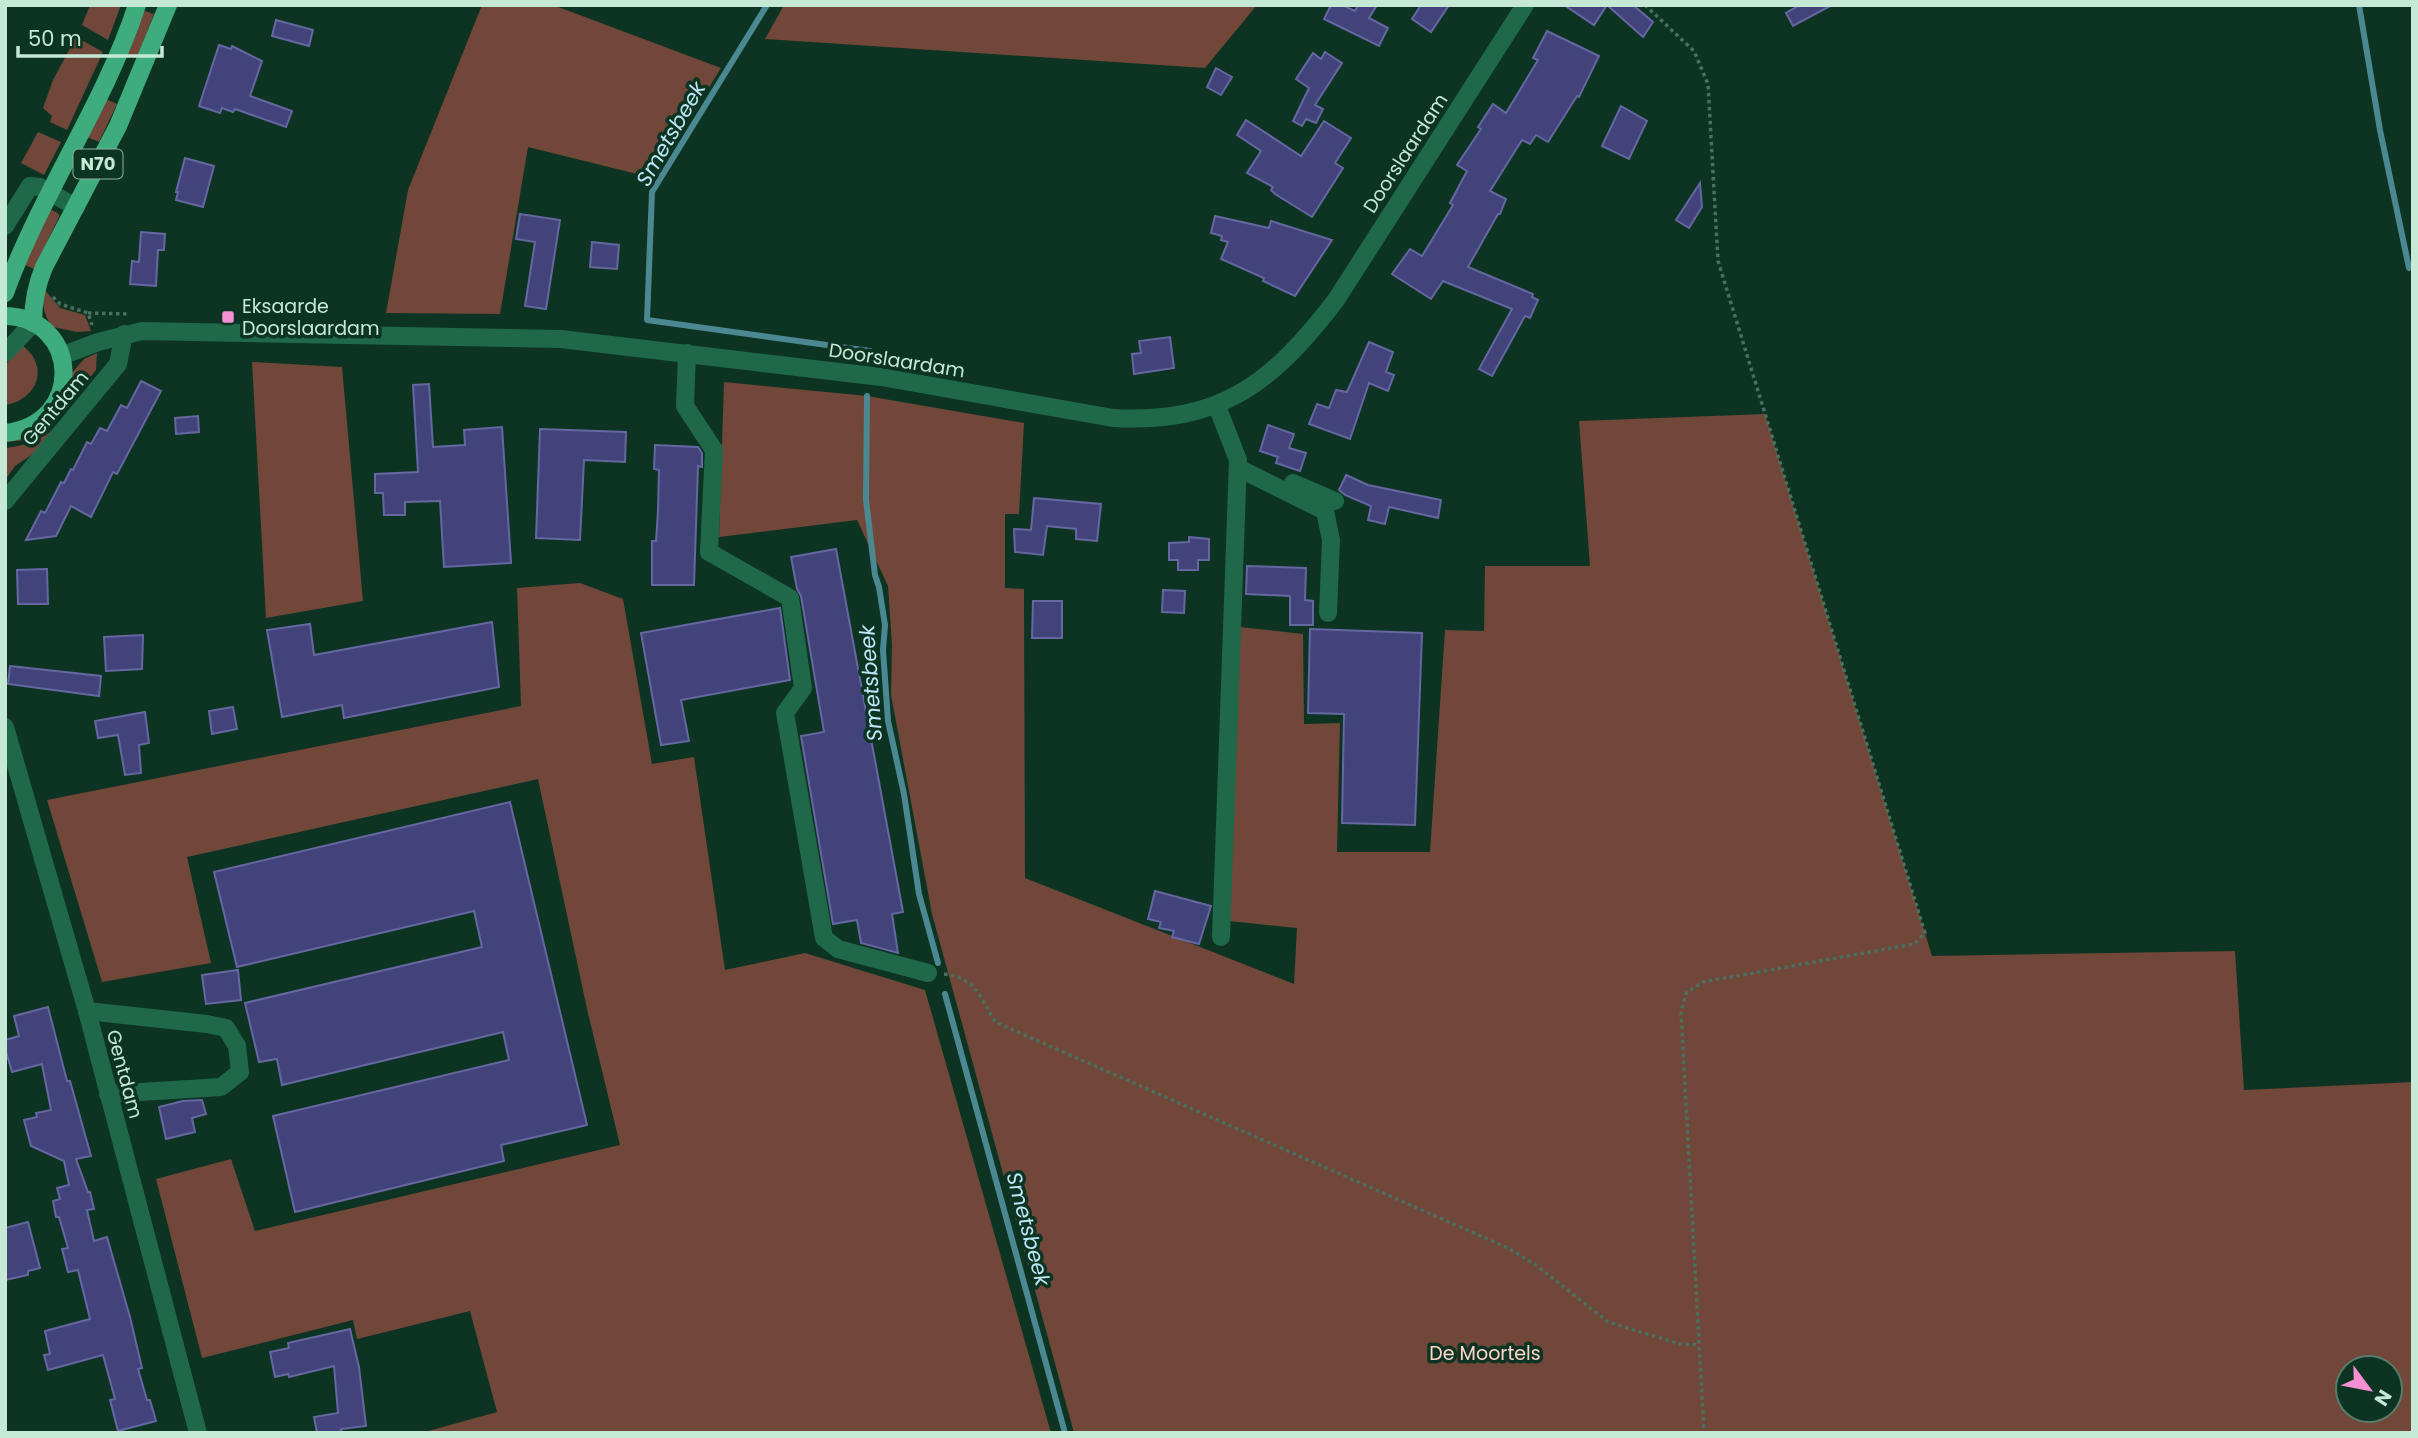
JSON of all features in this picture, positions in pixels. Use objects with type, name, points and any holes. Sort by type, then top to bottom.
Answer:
[{"type":"main road","name":"N70","points":[[5,293],[22,249],[107,80],[137,5]]},
{"type":"main road","name":"N70","points":[[33,323],[37,283],[118,126],[168,5]]},
{"type":"main road","points":[[5,316],[33,323],[50,337],[61,356],[64,370],[59,397],[43,419],[31,427],[5,433]]},
{"type":"street","name":"Doorslaardam","points":[[61,356],[72,350],[142,331],[561,339],[881,377],[1113,418],[1145,420],[1176,416],[1217,406],[1258,383],[1309,335],[1336,300],[1525,5]]},
{"type":"street","points":[[5,226],[30,186],[40,187],[76,207]]},
{"type":"street","points":[[5,353],[33,323]]},
{"type":"street","name":"Gentdam","points":[[5,501],[118,364],[124,334]]},
{"type":"street","points":[[687,353],[685,407],[714,450],[709,552],[790,598],[803,688],[785,713],[824,938],[838,949],[929,973]]},
{"type":"street","points":[[1217,406],[1238,464],[1221,937]]},
{"type":"street","points":[[1238,464],[1335,501]]},
{"type":"street","points":[[1238,464],[1325,511],[1331,540],[1328,613]]},
{"type":"street","name":"Gentdam","points":[[5,727],[86,1012],[198,1433]]},
{"type":"street","points":[[86,1012],[226,1028],[237,1046],[240,1072],[221,1087],[108,1094]]},
{"type":"path","points":[[1645,5],[1694,51],[1708,84],[1718,261],[1925,933],[1914,944],[1703,982],[1686,993],[1681,1013],[1704,1433]]},
{"type":"path","points":[[88,313],[136,315]]},
{"type":"path","points":[[929,973],[956,975],[972,984],[995,1022],[1508,1248],[1536,1265],[1608,1322],[1680,1344],[1699,1345]]},
{"type":"green space","points":[[90,5],[121,5],[108,40],[82,25]]},
{"type":"green space","points":[[482,5],[553,5],[721,68],[653,178],[528,147],[500,314],[386,313],[408,190]]},
{"type":"green space","points":[[784,5],[1257,5],[1205,68],[765,39]]},
{"type":"green space","points":[[142,10],[154,14],[137,58],[125,54]]},
{"type":"green space","points":[[76,37],[103,52],[67,130],[50,122],[52,116],[43,108],[53,80]]},
{"type":"green space","points":[[106,99],[117,104],[99,142],[87,137]]},
{"type":"green space","points":[[38,132],[61,142],[44,175],[21,163]]},
{"type":"green space","points":[[49,211],[59,214],[59,217],[34,269],[23,264]]},
{"type":"green space","points":[[44,289],[60,308],[85,315],[91,331],[77,332],[53,327],[44,309]]},
{"type":"green space","points":[[23,346],[36,363],[36,382],[25,397],[5,405],[5,365]]},
{"type":"green space","points":[[97,353],[96,370],[56,421],[42,433],[27,440],[5,442],[5,438],[15,438],[84,359]]},
{"type":"green space","points":[[252,362],[342,367],[363,601],[266,618]]},
{"type":"green space","name":"De Moortels","points":[[724,382],[867,396],[1024,423],[1019,514],[1005,514],[1005,588],[1024,589],[1025,878],[1294,984],[1297,928],[1229,921],[1240,627],[1303,634],[1304,724],[1340,723],[1337,852],[1430,852],[1445,630],[1484,631],[1485,566],[1590,566],[1579,421],[1765,414],[1932,956],[2235,951],[2244,1090],[2413,1082],[2413,1433],[1074,1433],[932,914],[891,695],[892,645],[888,586],[857,520],[719,537]]},
{"type":"green space","points":[[54,429],[36,452],[15,466],[5,480],[5,448],[31,442]]},
{"type":"green space","points":[[580,583],[623,599],[652,764],[694,757],[725,970],[805,953],[925,990],[1051,1433],[421,1433],[497,1412],[470,1311],[357,1339],[353,1320],[202,1358],[156,1179],[231,1159],[255,1231],[620,1145],[587,1009],[538,779],[187,857],[211,963],[102,982],[47,800],[521,706],[517,588]]},
{"type":"building","points":[[1331,5],[1342,5],[1355,11],[1358,5],[1377,5],[1369,18],[1388,28],[1379,46],[1324,19]]},
{"type":"building","points":[[1421,5],[1449,5],[1431,32],[1412,19]]},
{"type":"building","points":[[1564,5],[1607,5],[1594,25]]},
{"type":"building","points":[[1607,5],[1633,5],[1653,22],[1643,37]]},
{"type":"building","points":[[1800,5],[1832,5],[1793,26],[1786,13]]},
{"type":"building","points":[[276,20],[313,30],[309,46],[272,36]]},
{"type":"building","points":[[1547,31],[1599,56],[1579,97],[1577,96],[1548,142],[1536,135],[1530,144],[1522,140],[1490,191],[1506,199],[1468,267],[1533,294],[1532,297],[1538,300],[1530,318],[1525,316],[1492,376],[1479,369],[1512,309],[1443,281],[1431,299],[1392,274],[1410,249],[1422,256],[1453,205],[1450,203],[1467,171],[1457,165],[1481,129],[1478,127],[1493,104],[1506,113],[1538,60],[1533,58]]},
{"type":"building","points":[[219,45],[231,49],[232,46],[262,61],[250,96],[292,111],[286,127],[235,109],[233,112],[222,108],[220,113],[199,106]]},
{"type":"building","points":[[1325,52],[1342,63],[1315,105],[1323,109],[1316,123],[1306,119],[1302,126],[1293,121],[1309,88],[1296,79],[1313,53],[1321,59]]},
{"type":"building","points":[[1216,68],[1232,77],[1221,95],[1207,87]]},
{"type":"building","points":[[1621,106],[1647,121],[1629,159],[1602,146]]},
{"type":"building","points":[[1246,120],[1301,156],[1324,121],[1351,138],[1335,163],[1343,168],[1312,217],[1275,194],[1271,190],[1273,187],[1247,173],[1261,151],[1237,135]]},
{"type":"building","points":[[185,158],[214,166],[203,207],[176,200]]},
{"type":"building","points":[[1700,183],[1702,207],[1689,228],[1676,220]]},
{"type":"building","points":[[520,214],[560,220],[546,309],[525,306],[535,242],[516,239]]},
{"type":"building","points":[[1215,216],[1269,228],[1271,221],[1332,240],[1295,296],[1263,281],[1264,278],[1221,259],[1228,242],[1221,240],[1222,236],[1211,233]]},
{"type":"building","points":[[141,232],[165,234],[164,250],[158,250],[156,286],[130,284],[132,261],[139,262]]},
{"type":"building","points":[[592,242],[619,245],[617,269],[590,267]]},
{"type":"building","points":[[1170,337],[1174,368],[1134,374],[1132,354],[1141,353],[1139,341]]},
{"type":"building","points":[[1369,342],[1393,352],[1386,372],[1394,375],[1388,391],[1369,383],[1350,439],[1309,424],[1317,404],[1329,408],[1336,390],[1347,392]]},
{"type":"building","points":[[141,381],[161,391],[117,474],[113,472],[91,517],[71,506],[56,536],[26,540],[41,511],[45,513],[61,482],[64,483],[71,469],[73,470],[87,442],[91,444],[100,428],[107,431],[121,405],[127,408]]},
{"type":"building","points":[[429,384],[433,447],[465,445],[464,430],[502,427],[511,563],[444,567],[440,501],[405,502],[405,515],[384,515],[383,493],[375,493],[375,474],[418,472],[413,385]]},
{"type":"building","points":[[198,416],[199,432],[176,434],[175,418]]},
{"type":"building","points":[[1268,425],[1294,434],[1289,448],[1306,453],[1300,471],[1276,463],[1278,457],[1260,451]]},
{"type":"building","points":[[540,429],[626,432],[625,462],[584,460],[580,540],[536,538]]},
{"type":"building","points":[[655,445],[698,447],[702,453],[702,467],[698,466],[694,585],[652,585],[652,541],[656,541],[659,470],[654,469]]},
{"type":"building","points":[[1346,475],[1368,485],[1441,500],[1438,518],[1389,507],[1385,524],[1368,520],[1371,506],[1339,490]]},
{"type":"building","points":[[1034,498],[1101,504],[1097,541],[1076,539],[1076,529],[1047,526],[1043,555],[1015,552],[1014,529],[1031,530]]},
{"type":"building","points":[[1189,537],[1209,539],[1209,560],[1198,560],[1198,570],[1178,570],[1178,560],[1169,560],[1169,543],[1189,542]]},
{"type":"building","points":[[836,549],[903,912],[892,914],[898,953],[861,943],[857,920],[833,924],[801,736],[824,732],[801,596],[797,589],[791,557]]},
{"type":"building","points":[[1247,566],[1306,568],[1305,600],[1313,601],[1313,625],[1290,625],[1290,596],[1246,594]]},
{"type":"building","points":[[47,569],[48,604],[18,604],[17,570]]},
{"type":"building","points":[[1163,590],[1185,591],[1184,613],[1162,612]]},
{"type":"building","points":[[1033,601],[1062,601],[1062,638],[1032,638]]},
{"type":"building","points":[[780,608],[790,680],[681,700],[689,741],[661,745],[641,633]]},
{"type":"building","points":[[492,622],[499,687],[344,718],[342,705],[282,717],[267,630],[310,624],[314,655]]},
{"type":"building","points":[[1310,629],[1422,633],[1415,825],[1342,823],[1344,714],[1308,713]]},
{"type":"building","points":[[143,635],[142,669],[106,671],[104,637]]},
{"type":"building","points":[[10,666],[101,676],[99,696],[8,684]]},
{"type":"building","points":[[233,707],[237,729],[212,734],[209,711]]},
{"type":"building","points":[[145,712],[149,743],[139,745],[141,773],[125,775],[118,735],[98,738],[95,721]]},
{"type":"building","points":[[510,802],[587,1125],[501,1145],[504,1161],[295,1212],[273,1116],[509,1060],[503,1032],[282,1085],[277,1059],[259,1062],[245,1003],[482,947],[474,911],[237,967],[214,872]]},
{"type":"building","points":[[1155,891],[1211,906],[1199,944],[1172,937],[1174,931],[1159,928],[1161,922],[1148,919]]},
{"type":"building","points":[[238,970],[241,1000],[206,1004],[202,975]]},
{"type":"building","points":[[48,1007],[67,1081],[70,1081],[91,1156],[76,1159],[94,1209],[87,1210],[94,1241],[107,1237],[142,1368],[138,1369],[156,1421],[118,1431],[110,1400],[115,1399],[103,1355],[48,1370],[44,1355],[50,1354],[45,1331],[90,1319],[78,1270],[68,1272],[62,1249],[68,1248],[53,1201],[60,1199],[57,1188],[69,1185],[64,1161],[31,1146],[24,1120],[37,1117],[36,1113],[51,1110],[42,1064],[12,1072],[5,1048],[5,1040],[19,1036],[14,1016]]},
{"type":"building","points":[[202,1100],[206,1114],[192,1118],[195,1132],[166,1139],[159,1107]]},
{"type":"building","points":[[28,1222],[40,1268],[28,1271],[28,1275],[5,1280],[5,1228]]},
{"type":"building","points":[[350,1329],[359,1367],[366,1426],[341,1429],[342,1433],[317,1433],[314,1417],[338,1413],[334,1366],[289,1377],[288,1374],[275,1377],[270,1352],[289,1348],[288,1343]]},
{"type":"waterway","name":"Smetsbeek","points":[[767,5],[652,192],[647,320],[870,351]]},
{"type":"waterway","points":[[2359,5],[2380,130],[2409,268]]},
{"type":"waterway","name":"Smetsbeek","points":[[867,396],[866,500],[875,575],[885,625],[883,650],[888,721],[904,794],[919,894],[938,963]]},
{"type":"waterway","name":"Smetsbeek","points":[[945,994],[1065,1433]]},
{"type":"place","name":"Eksaarde Doorslaardam","points":[[228,317]]}]
